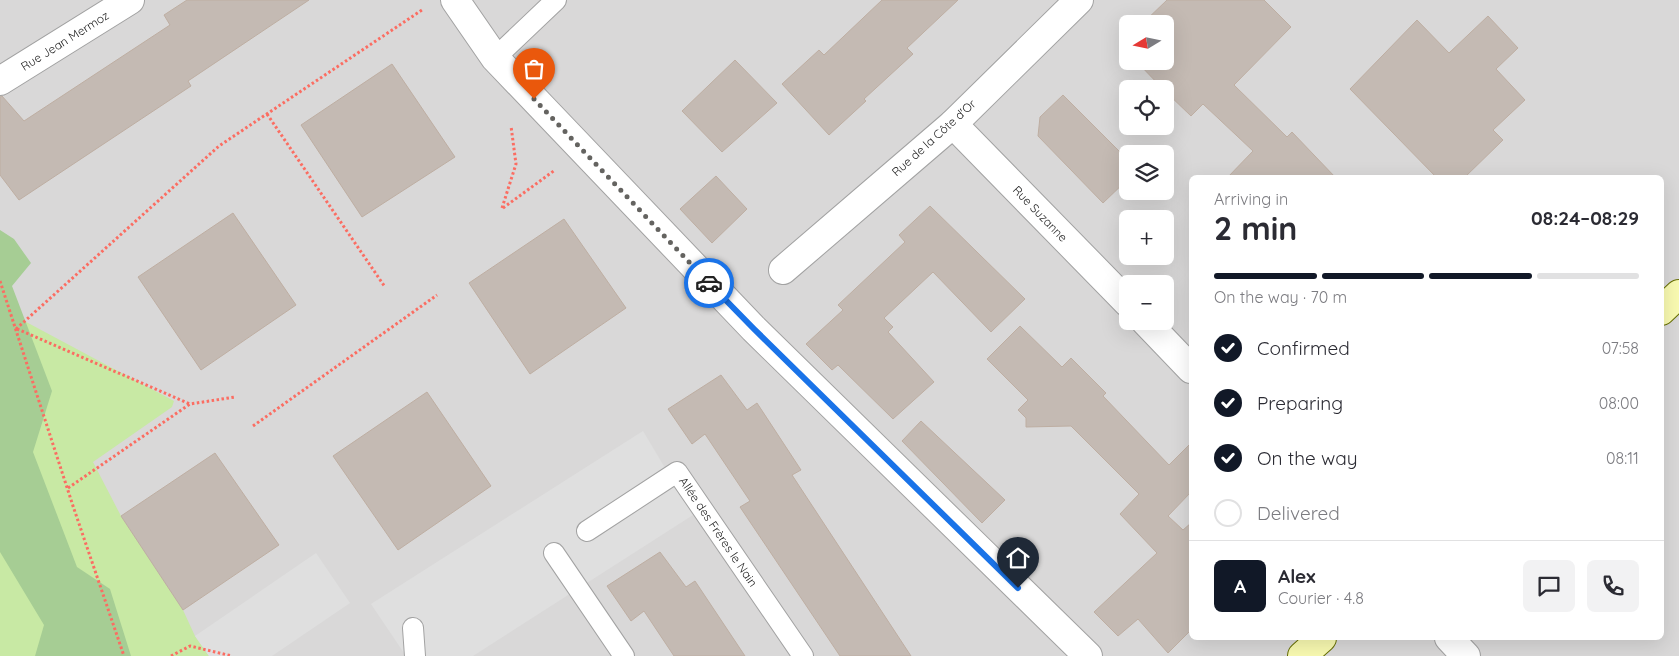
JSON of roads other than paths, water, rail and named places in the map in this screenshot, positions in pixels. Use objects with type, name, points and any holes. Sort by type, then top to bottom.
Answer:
[{"type":"street","name":"Rue Jean Mermoz","points":[[0,81],[130,0]]},
{"type":"street","points":[[455,0],[502,66],[754,329],[1088,656]]},
{"type":"street","name":"Rue de la Côte d'Or","points":[[783,270],[953,124],[1079,0]]},
{"type":"street","name":"Rue Suzanne","points":[[953,124],[1119,294]]},
{"type":"street","points":[[1664,308],[1679,294]]},
{"type":"street","points":[[1154,330],[1189,367]]},
{"type":"street","points":[[1302,656],[1320,640]]},
{"type":"street","points":[[1450,640],[1466,656]]},
{"type":"lane","points":[[502,66],[556,0]]},
{"type":"lane","name":"Allée des Frères le Nain","points":[[587,531],[677,472],[803,656]]},
{"type":"lane","points":[[554,554],[624,656]]},
{"type":"lane","points":[[413,628],[415,656]]}]
